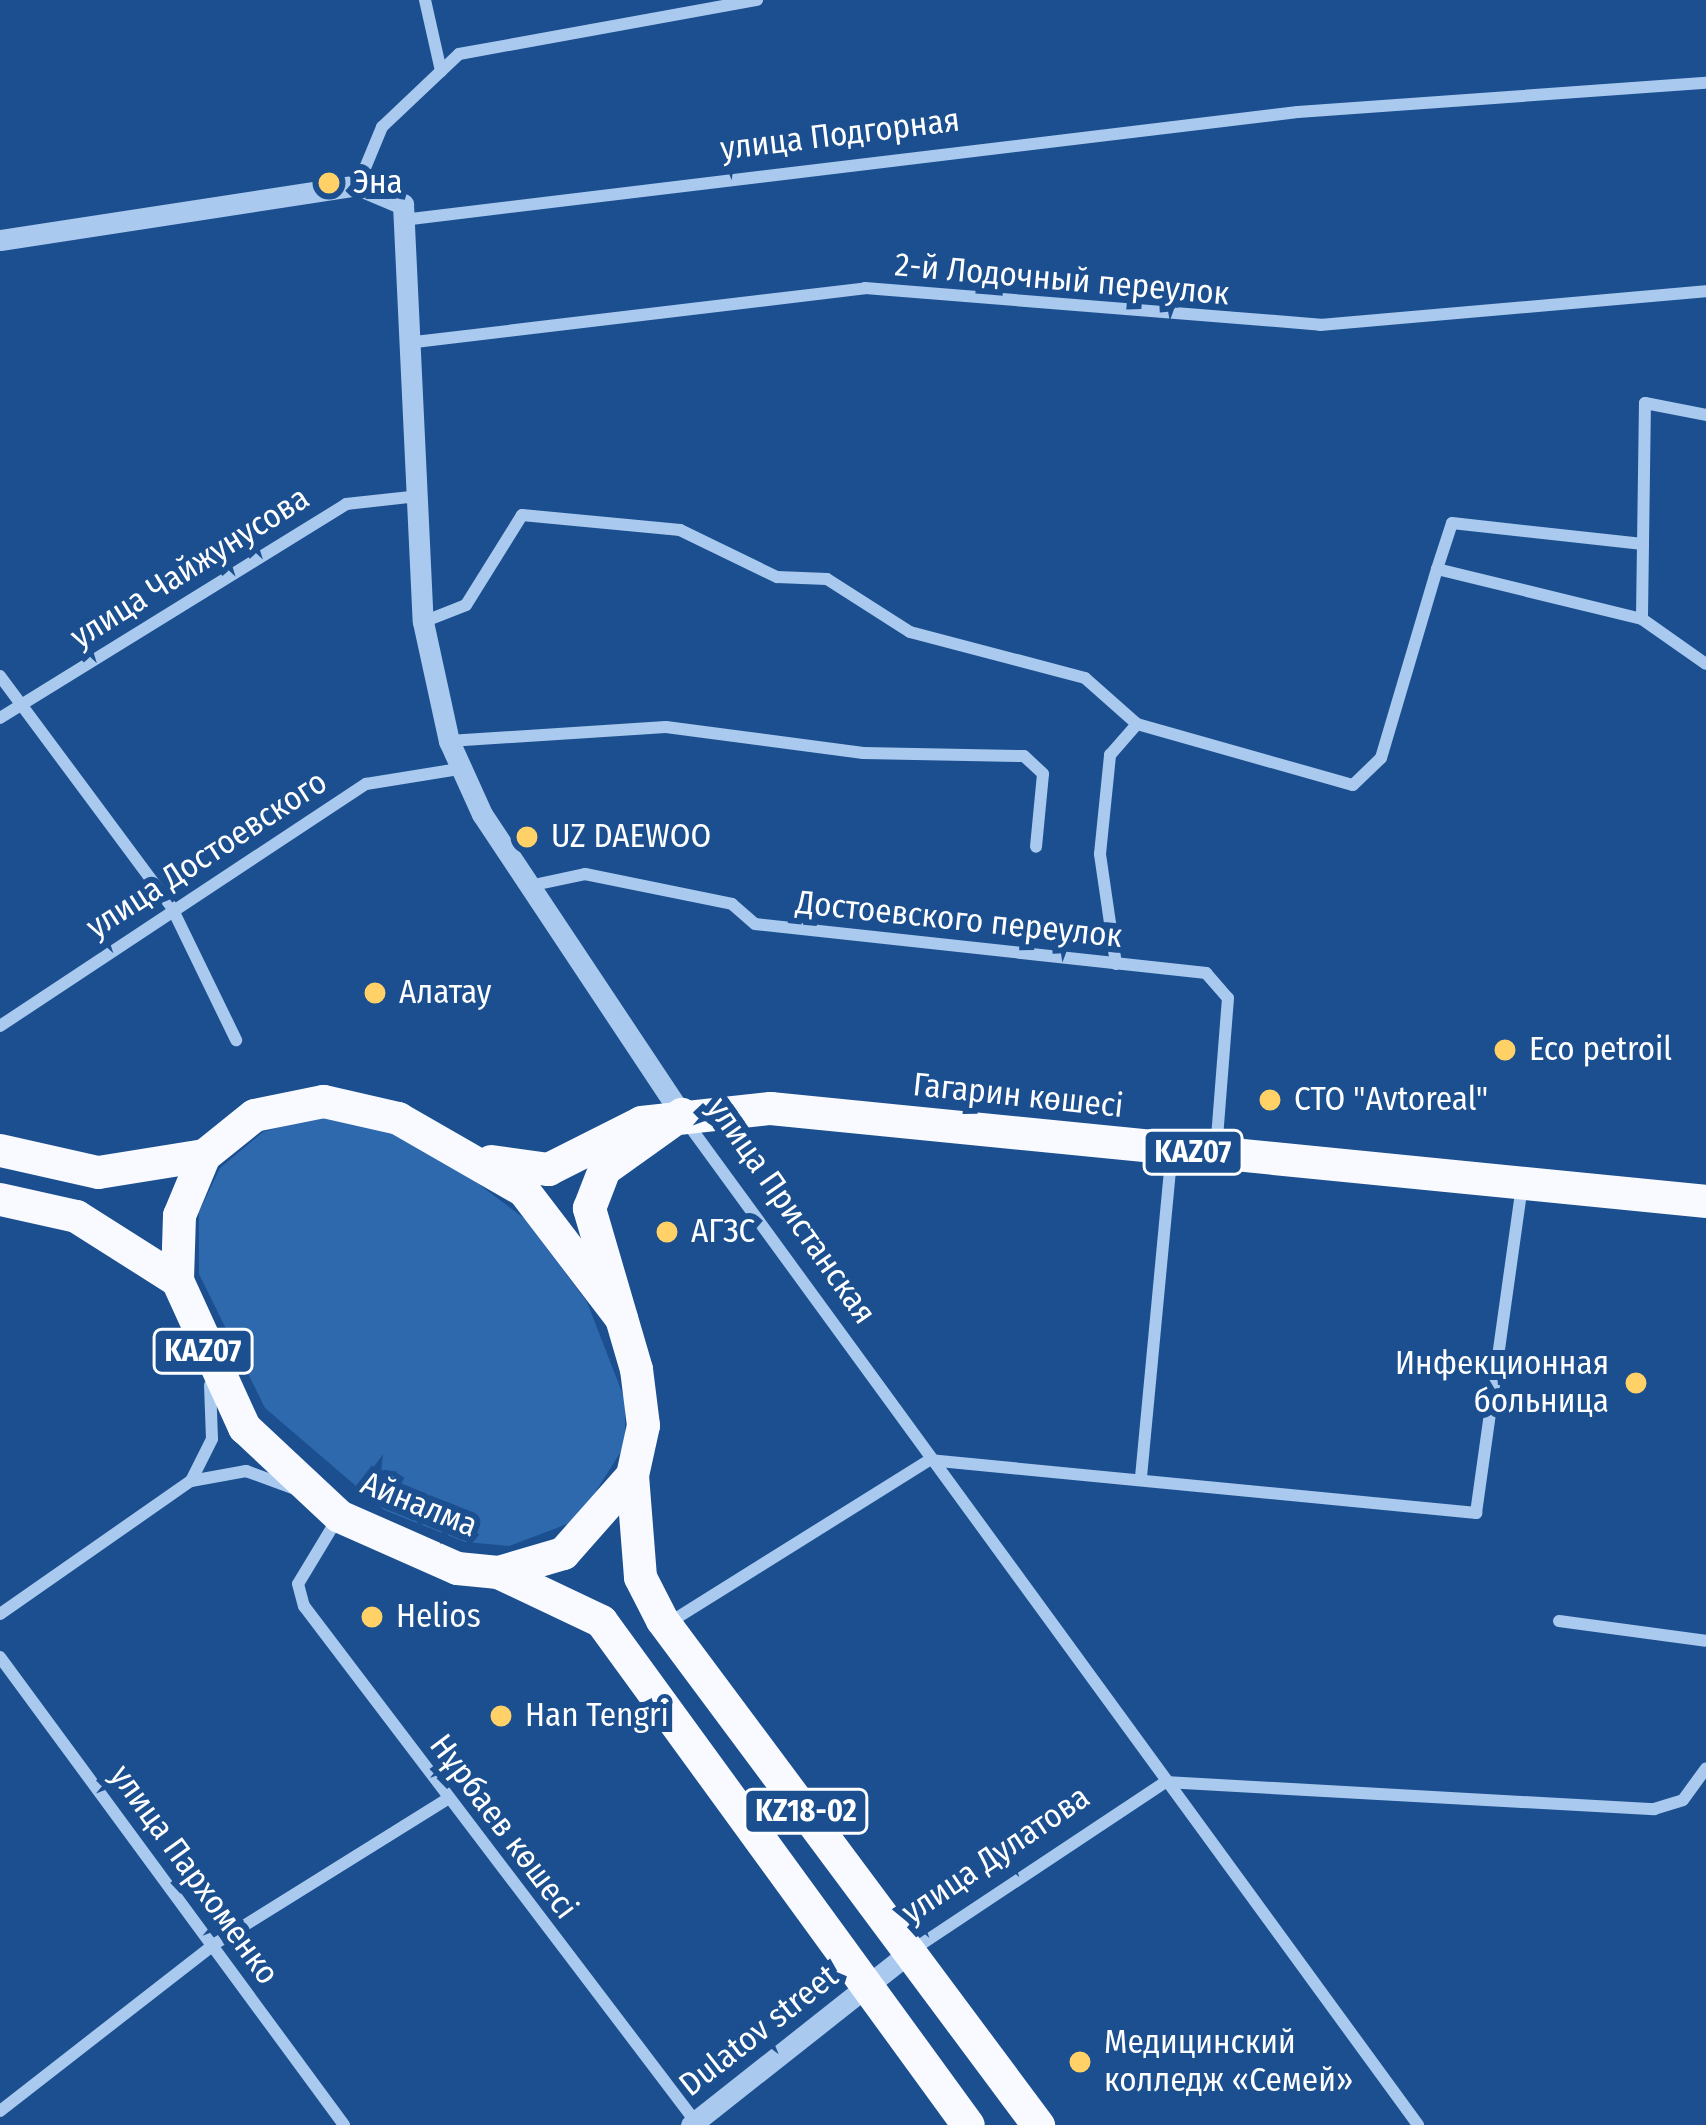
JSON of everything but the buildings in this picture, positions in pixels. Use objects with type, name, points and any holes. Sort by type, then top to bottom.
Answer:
[{"type":"highway","name":"Айналма","points":[[323,1101],[398,1118],[481,1159],[523,1190],[621,1318],[643,1425],[632,1475],[563,1553],[498,1571],[457,1568],[339,1516],[307,1494],[244,1427],[203,1353],[177,1280],[179,1215],[204,1155],[254,1115],[323,1101]]},
{"type":"highway","name":"Гагарин көшесі","points":[[681,1114],[770,1108],[1706,1202]]},
{"type":"highway","name":"KAZ07","points":[[481,1159],[548,1169],[623,1129],[681,1114]]},
{"type":"highway","name":"KAZ07","points":[[621,1318],[588,1233],[592,1190],[635,1140],[681,1114]]},
{"type":"highway","name":"KAZ07","points":[[0,1150],[98,1172],[204,1155]]},
{"type":"highway","name":"KAZ07","points":[[0,1199],[76,1216],[177,1280]]},
{"type":"highway","name":"KZ18-02","points":[[632,1475],[640,1577],[666,1624],[1037,2125]]},
{"type":"highway","name":"KZ18-02","points":[[498,1571],[601,1621],[968,2125]]},
{"type":"street","points":[[425,0],[441,71]]},
{"type":"street","points":[[358,185],[370,143],[441,71],[487,43],[757,0]]},
{"type":"street","name":"улица Подгорная","points":[[411,219],[1298,112],[1706,82]]},
{"type":"street","points":[[0,240],[358,185],[392,195],[411,219]]},
{"type":"street","name":"улица Пристанская","points":[[411,219],[422,622],[458,769],[529,886],[681,1114],[1418,2125]]},
{"type":"street","name":"2-й Лодочный переулок","points":[[415,342],[866,288],[1320,325],[1706,291]]},
{"type":"street","points":[[1642,619],[1645,403],[1706,415]]},
{"type":"street","name":"улица Чайжунусова","points":[[0,718],[346,504],[419,496]]},
{"type":"street","points":[[422,622],[466,605],[522,515],[569,514],[680,530],[777,577],[827,579],[910,632],[1085,678],[1137,724],[1353,785],[1381,758],[1452,524],[1643,544]]},
{"type":"street","points":[[1437,569],[1642,619],[1706,664]]},
{"type":"street","points":[[0,676],[172,908],[236,1040]]},
{"type":"street","points":[[1115,964],[1100,854],[1110,755],[1137,724]]},
{"type":"street","points":[[449,741],[666,727],[863,753],[1024,756],[1043,774],[1036,848]]},
{"type":"street","name":"улица Достоевского","points":[[0,1026],[366,784],[458,769]]},
{"type":"street","name":"Достоевского переулок","points":[[529,886],[585,874],[731,904],[754,924],[1206,974],[1224,987],[1216,1154]]},
{"type":"street","points":[[1141,1477],[1172,1150]]},
{"type":"street","points":[[666,1624],[929,1460],[1476,1513],[1522,1185]]},
{"type":"street","points":[[191,1481],[212,1439],[203,1353]]},
{"type":"street","points":[[0,1614],[191,1481],[246,1471],[307,1494]]},
{"type":"street","name":"Нұрбаев көшесі","points":[[339,1516],[298,1585],[304,1606],[693,2123]]},
{"type":"street","points":[[1559,1621],[1706,1641]]},
{"type":"street","name":"улица Пархоменко","points":[[0,1657],[344,2125]]},
{"type":"street","points":[[1165,1782],[1654,1809],[1683,1800],[1706,1768]]},
{"type":"street","name":"улица Дулатова","points":[[868,1988],[910,1952],[1165,1782]]},
{"type":"street","points":[[0,2111],[213,1945],[446,1800]]},
{"type":"street","name":"Dulatov street","points":[[693,2123],[868,1988]]},
{"type":"shaded area","points":[[319,1116],[385,1128],[447,1160],[525,1219],[587,1302],[625,1400],[625,1445],[578,1520],[509,1546],[465,1542],[384,1510],[265,1408],[199,1274],[199,1212],[220,1168],[263,1132]]},
{"type":"place","name":"Эна","points":[[329,183]]},
{"type":"place","name":"UZ DAEWOO","points":[[527,837]]},
{"type":"place","name":"Алатау","points":[[375,993]]},
{"type":"place","name":"Eco petroil","points":[[1505,1050]]},
{"type":"place","name":"СТО \"Avtoreal\"","points":[[1270,1100]]},
{"type":"place","name":"АГЗС","points":[[667,1232]]},
{"type":"place","name":"Инфекционная больница","points":[[1636,1383]]},
{"type":"place","name":"Helios","points":[[372,1617]]},
{"type":"place","name":"Han Tengri","points":[[501,1716]]},
{"type":"place","name":"Медицинский колледж «Семей»","points":[[1080,2062]]}]
